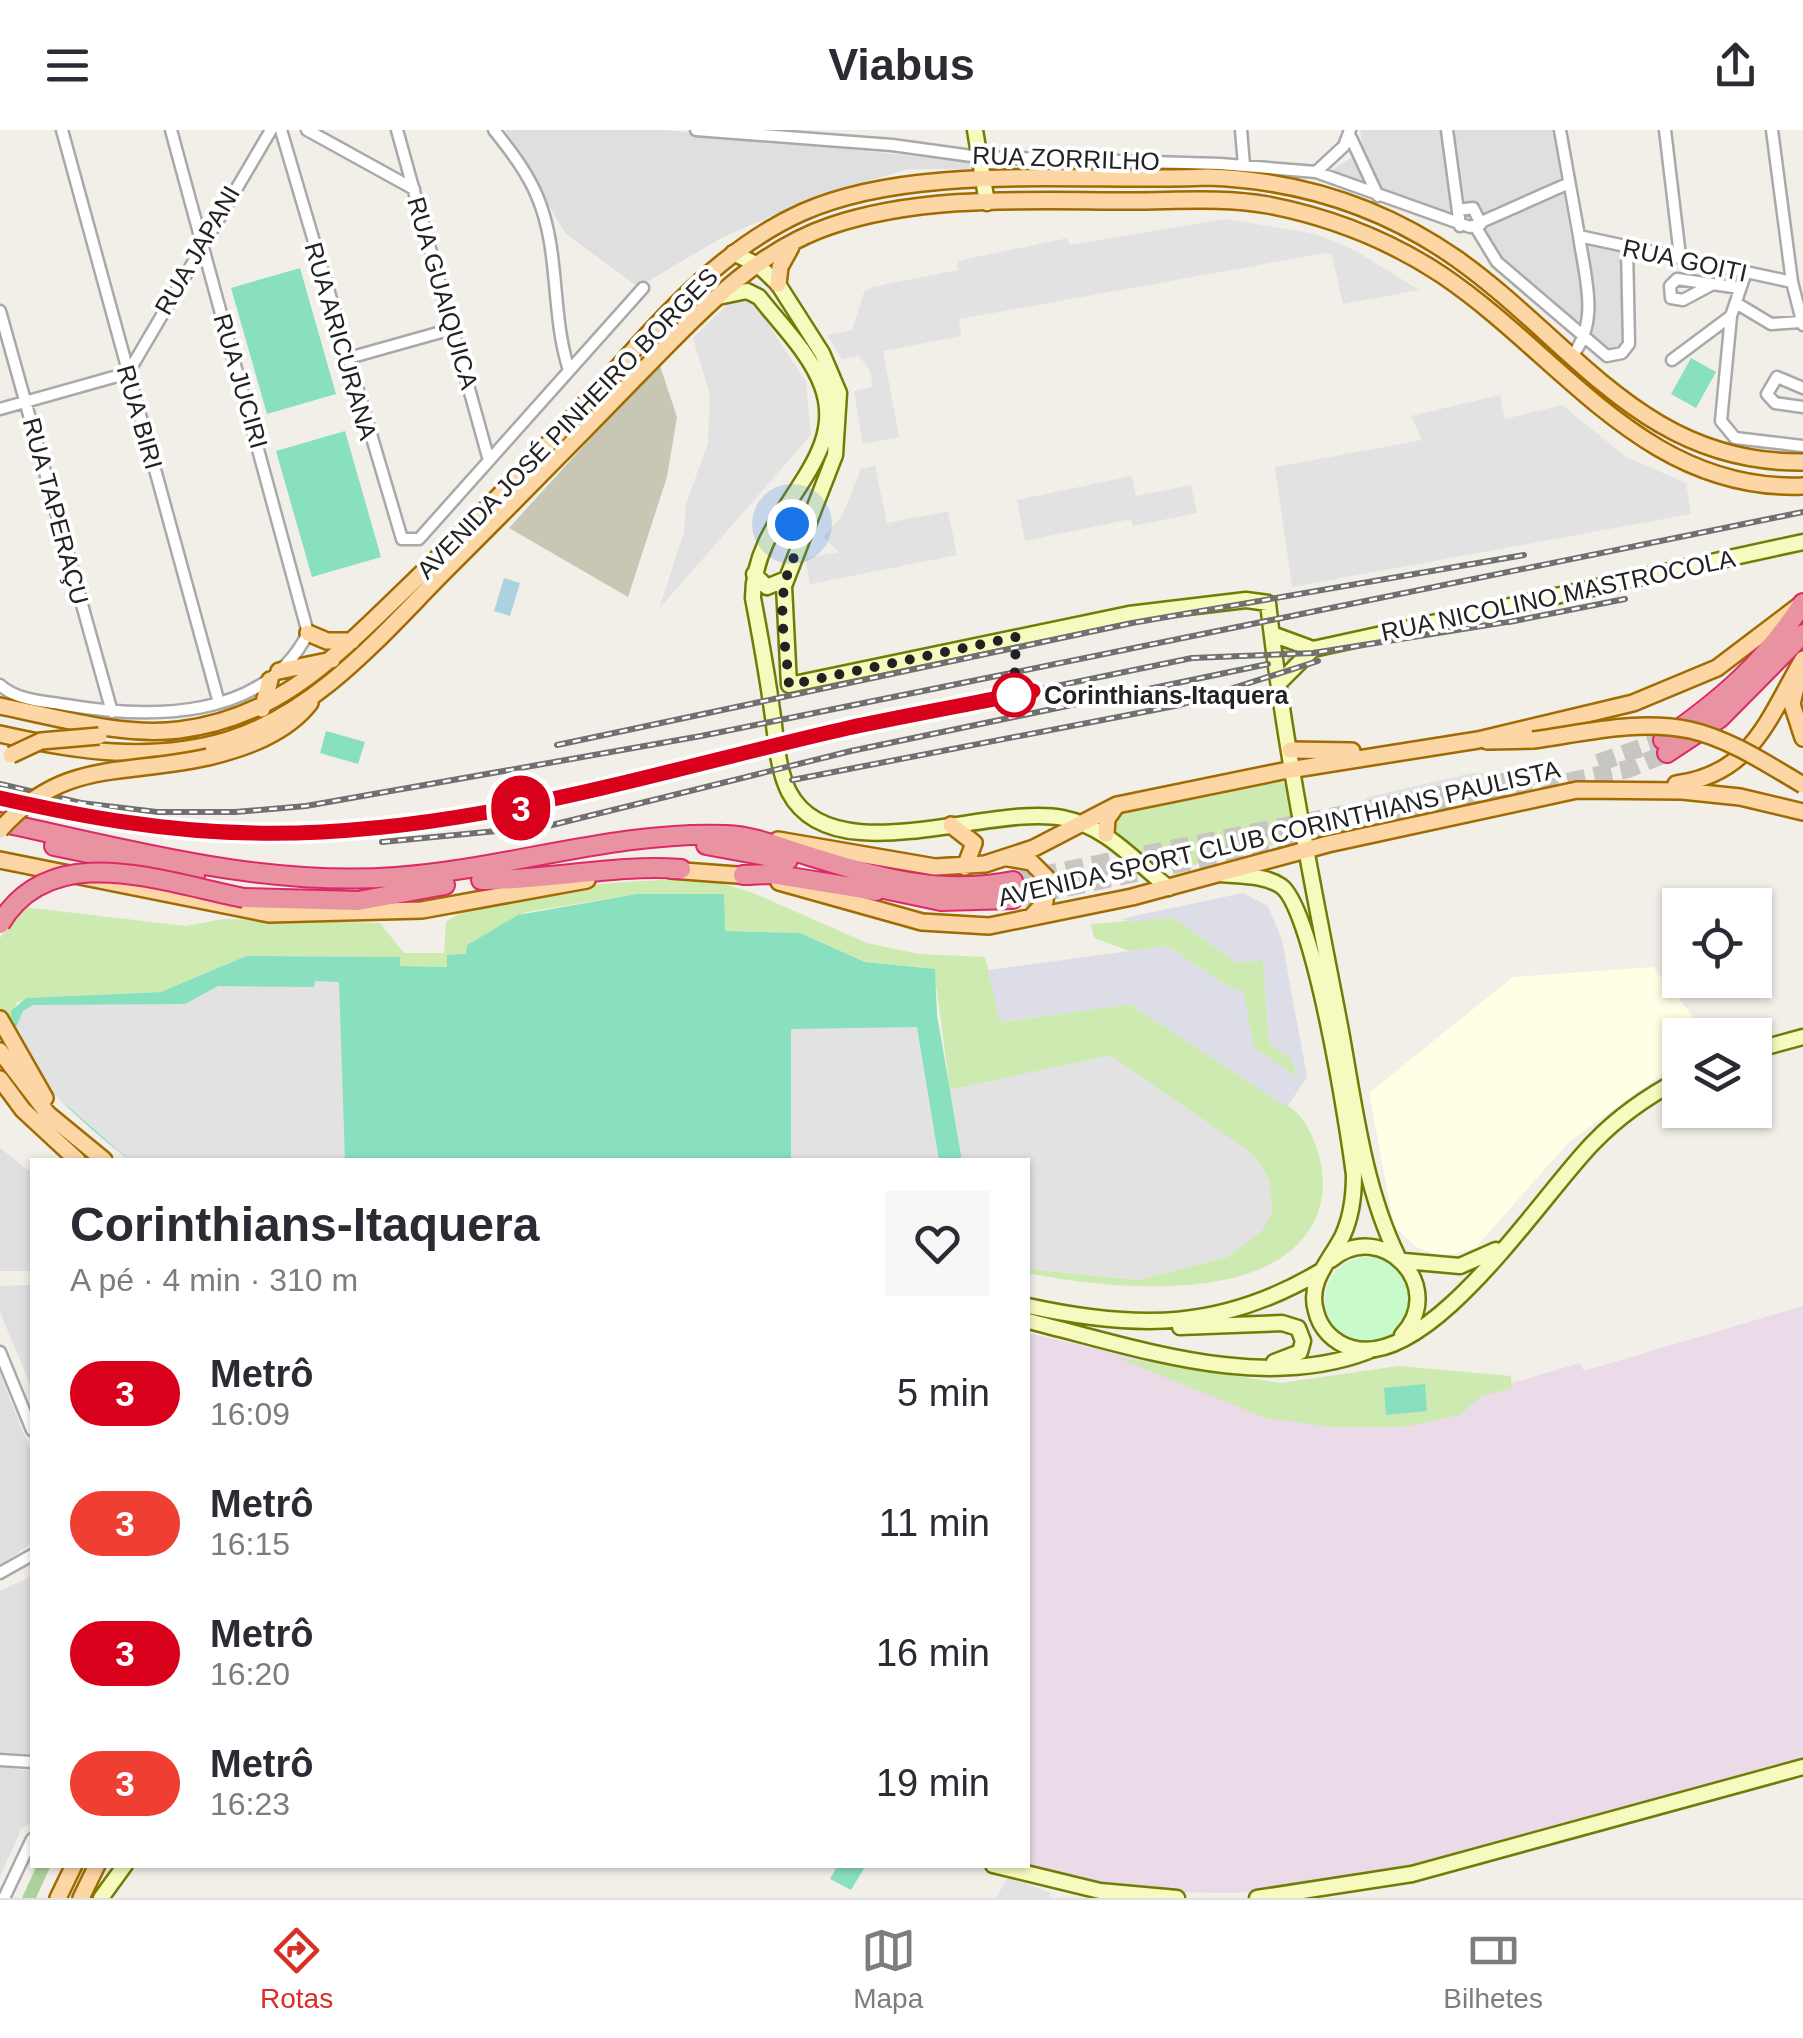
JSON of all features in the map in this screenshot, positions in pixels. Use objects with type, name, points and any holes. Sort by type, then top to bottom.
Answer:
[{"type":"highway","points":[[1803,603],[1753,670],[1665,747],[1734,705],[1803,634]]},
{"type":"highway","name":"AVENIDA SPORT CLUB CORINTHIANS PAULISTA","points":[[0,829],[235,870],[341,880],[448,873],[635,837],[747,836],[909,885],[1013,890],[941,901],[890,894],[791,861],[700,844],[640,846],[445,885],[341,891],[280,888],[180,872],[0,829]]},
{"type":"highway","points":[[481,880],[526,880],[635,867],[681,869]]},
{"type":"highway","points":[[0,924],[10,907],[32,888],[74,872],[117,875],[244,898],[358,901],[445,885]]},
{"type":"highway","points":[[742,874],[772,874],[890,894]]},
{"type":"main road","name":"AVENIDA JOSÉ PINHEIRO BORGES","points":[[1,694],[145,730],[200,727],[262,709],[332,660],[352,641],[477,518],[697,284],[733,253],[803,212],[852,196],[983,181],[1244,178],[1348,202],[1456,258],[1663,429],[1739,457],[1803,462]]},
{"type":"main road","points":[[1052,201],[1063,193],[1066,181]]},
{"type":"main road","points":[[1091,201],[1104,181]]},
{"type":"main road","name":"AVENIDA JOSÉ PINHEIRO BORGES","points":[[0,734],[72,750],[166,750],[230,739],[316,696],[712,300],[794,242],[827,227],[884,212],[987,203],[1241,201],[1346,226],[1392,246],[1444,277],[1617,425],[1650,446],[1718,476],[1752,484],[1803,486]]},
{"type":"main road","points":[[778,284],[781,263],[794,242]]},
{"type":"main road","points":[[697,284],[691,302],[698,312]]},
{"type":"main road","name":"AVENIDA SPORT CLUB CORINTHIANS PAULISTA","points":[[747,836],[916,864],[965,867],[1005,858],[1116,805],[1381,753],[1478,740],[1634,704],[1694,680],[1803,603]]},
{"type":"main road","points":[[308,633],[327,641],[352,641]]},
{"type":"main road","points":[[1803,659],[1792,704],[1803,738]]},
{"type":"main road","points":[[1632,789],[1700,781],[1733,765],[1761,731],[1803,659]]},
{"type":"main road","points":[[262,709],[274,676],[332,660]]},
{"type":"main road","points":[[0,829],[26,801],[56,783],[208,757],[266,738],[300,717],[316,696]]},
{"type":"main road","name":"AVENIDA SPORT CLUB CORINTHIANS PAULISTA","points":[[1478,740],[1533,740],[1618,729],[1692,730],[1732,745],[1803,784]]},
{"type":"main road","points":[[0,763],[41,741],[145,730]]},
{"type":"main road","points":[[1290,750],[1381,753]]},
{"type":"main road","name":"AVENIDA SPORT CLUB CORINTHIANS PAULISTA","points":[[0,860],[230,910],[334,916],[422,910],[584,880],[681,869],[742,874],[922,922],[989,926],[1169,888],[1308,849],[1546,794],[1632,789],[1740,797],[1803,812]]},
{"type":"main road","points":[[1106,834],[1107,819],[1116,805]]},
{"type":"main road","points":[[951,825],[974,843],[965,867]]},
{"type":"main road","points":[[1005,858],[1031,862],[1047,878],[1045,902],[1028,920]]},
{"type":"main road","points":[[0,1019],[34,1082],[78,1141]]},
{"type":"main road","points":[[0,1052],[29,1094],[101,1158]]},
{"type":"main road","points":[[0,1080],[74,1158]]},
{"type":"main road","points":[[58,1898],[73,1868]]},
{"type":"main road","points":[[81,1898],[96,1868]]},
{"type":"street","name":"RUA BIRI","points":[[62,130],[219,703]]},
{"type":"street","name":"RUA JUCIRI","points":[[170,130],[308,633]]},
{"type":"street","name":"RUA JAPANI","points":[[128,374],[270,130]]},
{"type":"street","name":"RUA ARICURANA","points":[[281,130],[396,532],[412,541],[419,538],[488,457]]},
{"type":"street","points":[[307,130],[414,189]]},
{"type":"street","name":"RUA GUAIQUICA","points":[[397,130],[488,457]]},
{"type":"street","points":[[494,130],[536,194],[543,212],[558,333],[568,367]]},
{"type":"street","name":"RUA ZORRILHO","points":[[696,130],[892,145],[979,157],[1316,172],[1460,226]]},
{"type":"street","points":[[975,130],[987,203]]},
{"type":"street","points":[[1242,130],[1244,166]]},
{"type":"street","points":[[1448,130],[1460,226],[1478,225],[1567,184]]},
{"type":"street","points":[[1560,130],[1589,313],[1584,340],[1572,356]]},
{"type":"street","points":[[1665,130],[1680,256]]},
{"type":"street","points":[[1736,303],[1771,324],[1802,324],[1792,282],[1772,130]]},
{"type":"street","points":[[1316,172],[1350,134],[1378,196]]},
{"type":"street","points":[[979,157],[1008,181]]},
{"type":"street","points":[[1458,210],[1472,208],[1497,262],[1584,340],[1608,356],[1622,353],[1629,344],[1627,247]]},
{"type":"street","name":"RUA GOITI","points":[[1580,240],[1680,256],[1792,282]]},
{"type":"street","points":[[733,253],[758,265],[778,284],[822,354],[839,394],[836,455],[786,579],[782,620],[789,685],[1128,614],[1246,600],[1268,604],[1290,750],[1354,1102],[1376,1200],[1419,1294],[1410,1327],[1398,1339]]},
{"type":"street","points":[[1746,272],[1731,316],[1720,415],[1724,428],[1742,440],[1803,446]]},
{"type":"street","points":[[760,297],[763,285],[778,284]]},
{"type":"street","points":[[1714,284],[1740,288]]},
{"type":"street","points":[[488,457],[643,288]]},
{"type":"street","points":[[712,300],[742,292],[760,297],[812,368],[821,384],[826,411],[826,430],[816,462],[770,526],[754,574],[753,598],[779,756],[792,797],[812,815],[843,830],[875,833],[1046,816],[1078,822],[1106,834],[1169,888]]},
{"type":"street","name":"RUA TAPERAÇU","points":[[0,311],[112,712]]},
{"type":"street","points":[[1672,360],[1731,316]]},
{"type":"street","points":[[345,359],[452,329]]},
{"type":"street","points":[[0,409],[128,374]]},
{"type":"street","points":[[1803,388],[1777,377],[1770,382],[1767,394],[1775,402],[1803,407]]},
{"type":"street","points":[[770,526],[788,522],[798,532],[798,542]]},
{"type":"street","name":"RUA NICOLINO MASTROCOLA","points":[[1314,649],[1803,542]]},
{"type":"street","points":[[754,574],[767,586],[786,579]]},
{"type":"street","points":[[1,694],[112,712],[168,712],[219,703],[274,676],[308,633]]},
{"type":"street","points":[[1272,634],[1314,649],[1280,682]]},
{"type":"street","points":[[1221,874],[1263,879],[1283,887],[1305,924],[1354,1175],[1350,1216],[1324,1266],[1314,1298],[1322,1326],[1344,1345],[1374,1350]]},
{"type":"street","points":[[1772,1046],[1803,1038]]},
{"type":"street","points":[[1030,1321],[1228,1365],[1321,1366],[1374,1350],[1446,1312],[1597,1138],[1635,1106],[1662,1090]]},
{"type":"street","points":[[1156,1324],[1252,1306],[1294,1288],[1351,1248],[1367,1246],[1400,1258],[1460,1266],[1505,1245]]},
{"type":"street","points":[[1030,1306],[1085,1319],[1205,1328],[1282,1323],[1302,1334],[1302,1348],[1291,1358],[1228,1365]]},
{"type":"street","points":[[0,1352],[30,1425]]},
{"type":"street","points":[[0,1573],[30,1556]]},
{"type":"street","points":[[0,1760],[30,1762]]},
{"type":"street","points":[[1257,1898],[1412,1874],[1803,1767]]},
{"type":"street","points":[[4,1898],[30,1844]]},
{"type":"street","points":[[101,1898],[123,1868]]},
{"type":"street","points":[[1005,1868],[1100,1891],[1177,1898]]},
{"type":"shaded area","points":[[505,130],[666,130],[970,162],[969,169],[908,169],[808,200],[723,237],[638,287],[565,233]]},
{"type":"shaded area","points":[[1360,130],[1553,130],[1571,238],[1623,252],[1625,341],[1614,351],[1603,349],[1493,252],[1482,230],[1331,171],[1363,150]]},
{"type":"shaded area","points":[[1227,219],[1316,234],[1356,251],[1419,290],[1343,304],[1332,255],[1326,253],[959,319],[961,336],[883,351],[899,437],[863,444],[854,391],[873,387],[870,371],[859,356],[842,359],[827,335],[852,330],[864,292],[872,287],[958,270],[957,261],[1068,238],[1069,245]]},
{"type":"shaded area","points":[[750,296],[806,382],[811,435],[659,609],[684,532],[686,504],[708,443],[710,396],[693,338],[734,298]]},
{"type":"shaded area","points":[[659,363],[677,417],[667,477],[628,597],[509,528]]},
{"type":"shaded area","points":[[1500,395],[1505,419],[1562,405],[1626,457],[1686,483],[1691,514],[1292,587],[1275,467],[1422,440],[1411,416]]},
{"type":"shaded area","points":[[875,466],[887,523],[948,511],[957,555],[810,584],[805,558],[839,552],[823,537],[842,516],[861,469]]},
{"type":"shaded area","points":[[1132,476],[1136,496],[1191,485],[1197,513],[1133,526],[1131,519],[1025,541],[1017,500]]},
{"type":"shaded area","points":[[1472,773],[1560,777],[1335,823],[1368,797]]},
{"type":"shaded area","points":[[1243,893],[1268,906],[1282,940],[1307,1077],[1287,1107],[1130,1004],[1000,1022],[988,970],[1167,946],[1233,990],[1243,989],[1254,1048],[1298,1077],[1291,1059],[1269,1043],[1263,960],[1238,963],[1173,917],[1134,922],[1120,919]]},
{"type":"shaded area","points":[[1653,967],[1662,978],[1662,998],[1678,998],[1694,1018],[1662,1018],[1662,1074],[1570,1141],[1475,1248],[1442,1257],[1416,1247],[1394,1226],[1369,1093],[1513,977]]},
{"type":"shaded area","points":[[315,981],[339,982],[345,1158],[127,1158],[56,1096],[34,1067],[16,1027],[23,1011],[33,1005],[185,1004],[218,986],[314,987]]},
{"type":"shaded area","points":[[917,1027],[939,1158],[791,1158],[791,1029]]},
{"type":"shaded area","points":[[1110,1055],[1249,1151],[1270,1182],[1272,1212],[1263,1230],[1228,1257],[1138,1280],[1030,1270],[1030,1158],[962,1158],[950,1090]]},
{"type":"shaded area","points":[[0,1148],[30,1171],[30,1271],[0,1271]]},
{"type":"shaded area","points":[[30,1285],[30,1384],[0,1312],[0,1286]]},
{"type":"shaded area","points":[[1803,1306],[1803,1759],[1394,1871],[1314,1884],[1237,1893],[1155,1892],[1078,1882],[1022,1868],[1030,1868],[1030,1333],[1221,1377],[1281,1383],[1399,1366],[1512,1383],[1580,1363],[1584,1371]]},
{"type":"shaded area","points":[[0,1374],[30,1449],[30,1544],[0,1565]]},
{"type":"shaded area","points":[[30,1577],[30,1754],[0,1752],[0,1591]]},
{"type":"shaded area","points":[[0,1767],[30,1771],[30,1823],[21,1830],[0,1876]]},
{"type":"shaded area","points":[[1008,1877],[1051,1893],[1049,1898],[996,1898]]},
{"type":"green space","points":[[300,268],[336,394],[267,414],[231,288]]},
{"type":"green space","points":[[1691,358],[1716,372],[1696,408],[1671,394]]},
{"type":"green space","points":[[345,431],[381,557],[312,577],[276,451]]},
{"type":"green space","points":[[326,731],[365,742],[358,764],[320,753]]},
{"type":"green space","points":[[1278,778],[1285,784],[1295,829],[1285,842],[1175,870],[1154,864],[1114,830],[1120,810]]},
{"type":"green space","points":[[710,880],[751,892],[867,943],[919,954],[985,957],[1001,1022],[1130,1004],[1301,1117],[1316,1145],[1323,1176],[1322,1196],[1307,1233],[1279,1259],[1242,1275],[1198,1284],[1105,1284],[1030,1273],[1031,1269],[1138,1280],[1227,1257],[1110,1056],[950,1090],[934,969],[865,962],[800,933],[724,931],[724,894],[637,894],[527,912],[468,945],[467,954],[447,967],[400,966],[400,957],[246,956],[161,992],[26,998],[16,1003],[20,1039],[0,1012],[0,938],[23,907],[186,926],[223,919],[380,923],[404,953],[444,953],[446,922],[465,911],[518,895],[609,883]]},
{"type":"green space","points":[[637,894],[724,894],[725,931],[800,933],[865,962],[935,969],[937,1015],[962,1158],[127,1158],[55,1094],[24,1053],[14,1032],[11,1011],[26,998],[161,992],[246,956],[400,957],[400,966],[447,967],[447,955],[466,954],[467,945],[518,915]]},
{"type":"green space","points":[[1173,917],[1238,963],[1263,960],[1269,1043],[1291,1059],[1299,1079],[1254,1048],[1233,990],[1167,946],[1130,951],[1094,938],[1091,924]]},
{"type":"green space","points":[[1368,1257],[1392,1264],[1404,1276],[1411,1300],[1404,1324],[1392,1336],[1368,1343],[1344,1336],[1332,1324],[1325,1300],[1332,1276],[1344,1264]]},
{"type":"green space","points":[[1115,1357],[1281,1383],[1399,1366],[1511,1376],[1512,1388],[1481,1396],[1460,1415],[1404,1427],[1330,1427],[1266,1418]]},
{"type":"green space","points":[[1425,1384],[1427,1411],[1386,1415],[1384,1388]]},
{"type":"green space","points":[[36,1868],[50,1868],[36,1898],[22,1898]]},
{"type":"green space","points":[[836,1868],[864,1868],[851,1890],[830,1879]]},
{"type":"water","points":[[504,578],[520,583],[510,616],[494,611]]},
{"type":"tunnel","points":[[1290,644],[1284,650],[1286,662],[1294,665]]},
{"type":"tunnel","points":[[1598,763],[1663,740]]},
{"type":"tunnel","points":[[1013,899],[1628,769],[1667,753]]},
{"type":"tunnel","points":[[1013,881],[1553,772]]},
{"type":"railway","points":[[0,784],[81,803],[157,812],[235,812],[306,806],[701,736],[1803,512]]},
{"type":"railway","points":[[557,745],[1132,623],[1524,555]]},
{"type":"railway","points":[[1509,622],[1625,599]]},
{"type":"railway","points":[[138,824],[253,833],[317,832],[482,816],[847,729],[1192,658],[1313,653],[1519,620]]},
{"type":"railway","points":[[792,780],[1180,705],[1318,661]]},
{"type":"railway","points":[[382,842],[548,826],[851,751],[1268,664]]},
{"type":"railway","points":[[0,805],[148,831]]},
{"type":"metro line","name":"3","points":[[0,798],[60,812],[183,829],[253,833],[390,827],[482,816],[582,795],[847,728],[1033,691]]},
{"type":"place","name":"Corinthians-Itaquera","points":[[1014,695]]},
{"type":"route","points":[[792,524],[798,532],[798,542],[784,586],[782,620],[789,685],[815,683],[902,660],[1016,637],[1014,695]]}]
